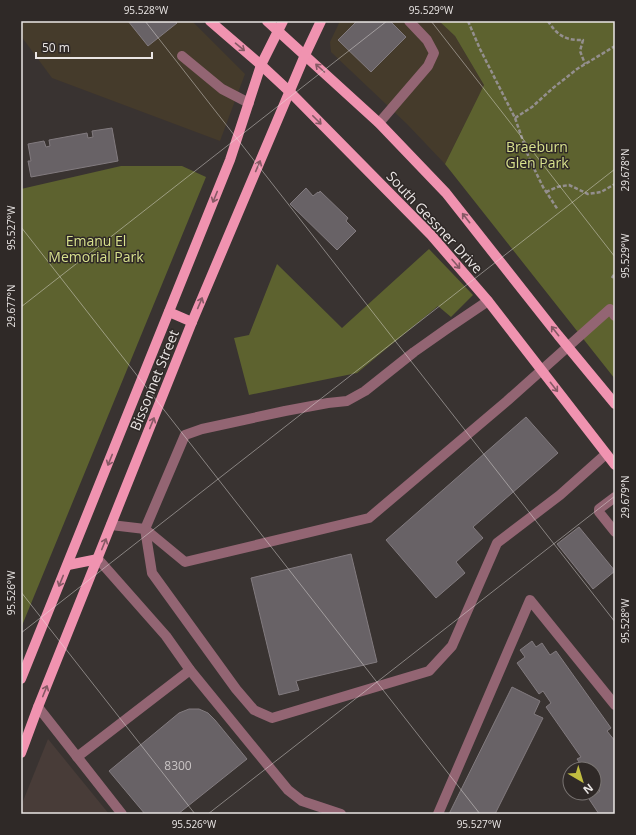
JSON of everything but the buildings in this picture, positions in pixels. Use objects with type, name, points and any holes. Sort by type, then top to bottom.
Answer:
[{"type":"main road","name":"South Gessner Drive","points":[[210,21],[262,65],[290,92],[431,235],[488,301],[615,465]]},
{"type":"main road","name":"South Gessner Drive","points":[[267,21],[379,123],[446,193],[615,404]]},
{"type":"main road","name":"Bissonnet Street","points":[[21,679],[230,160],[262,65],[283,21]]},
{"type":"main road","name":"Bissonnet Street","points":[[21,753],[192,322],[320,21]]},
{"type":"main road","points":[[169,312],[192,322]]},
{"type":"main road","points":[[68,565],[98,559]]},
{"type":"lane","points":[[379,123],[428,66],[434,53],[427,40],[409,21]]},
{"type":"lane","points":[[182,56],[222,89],[249,103]]},
{"type":"lane","points":[[488,301],[414,352],[365,391],[347,401],[285,411],[202,429],[185,436],[145,529],[152,573],[245,700],[254,710],[272,718],[429,671],[452,646],[496,543],[560,495],[606,454]]},
{"type":"lane","points":[[111,525],[145,529],[185,562],[369,518],[507,401],[610,309],[615,316]]},
{"type":"lane","points":[[615,497],[599,509],[599,512],[615,532]]},
{"type":"lane","points":[[98,559],[166,636],[190,670],[288,790],[302,801],[341,814]]},
{"type":"lane","points":[[438,814],[530,600],[615,705]]},
{"type":"lane","points":[[77,757],[190,670]]},
{"type":"lane","points":[[38,708],[122,814]]},
{"type":"path","points":[[468,21],[480,49],[515,118],[529,158],[546,192],[558,210]]},
{"type":"path","points":[[548,21],[560,35],[570,39],[583,40],[580,52],[585,64]]},
{"type":"path","points":[[515,118],[532,107],[577,69],[615,46]]},
{"type":"path","points":[[546,192],[557,187],[569,185],[588,194],[601,192],[615,184]]},
{"type":"path","points":[[612,278],[615,273]]},
{"type":"shaded area","points":[[21,21],[192,21],[245,74],[220,141],[52,78],[21,36]]},
{"type":"shaded area","points":[[340,21],[439,21],[455,36],[484,85],[445,164],[407,124],[331,52],[330,42]]},
{"type":"shaded area","points":[[48,739],[109,814],[21,814],[21,806]]},
{"type":"green space","name":"Braeburn Glen Park","points":[[439,21],[615,21],[615,379],[445,164],[484,85],[455,36]]},
{"type":"green space","name":"Emanu El Memorial Park","points":[[121,166],[182,166],[206,177],[21,628],[21,189]]},
{"type":"green space","points":[[429,249],[473,295],[451,317],[438,306],[357,373],[249,395],[234,338],[249,335],[277,264],[342,328]]}]
